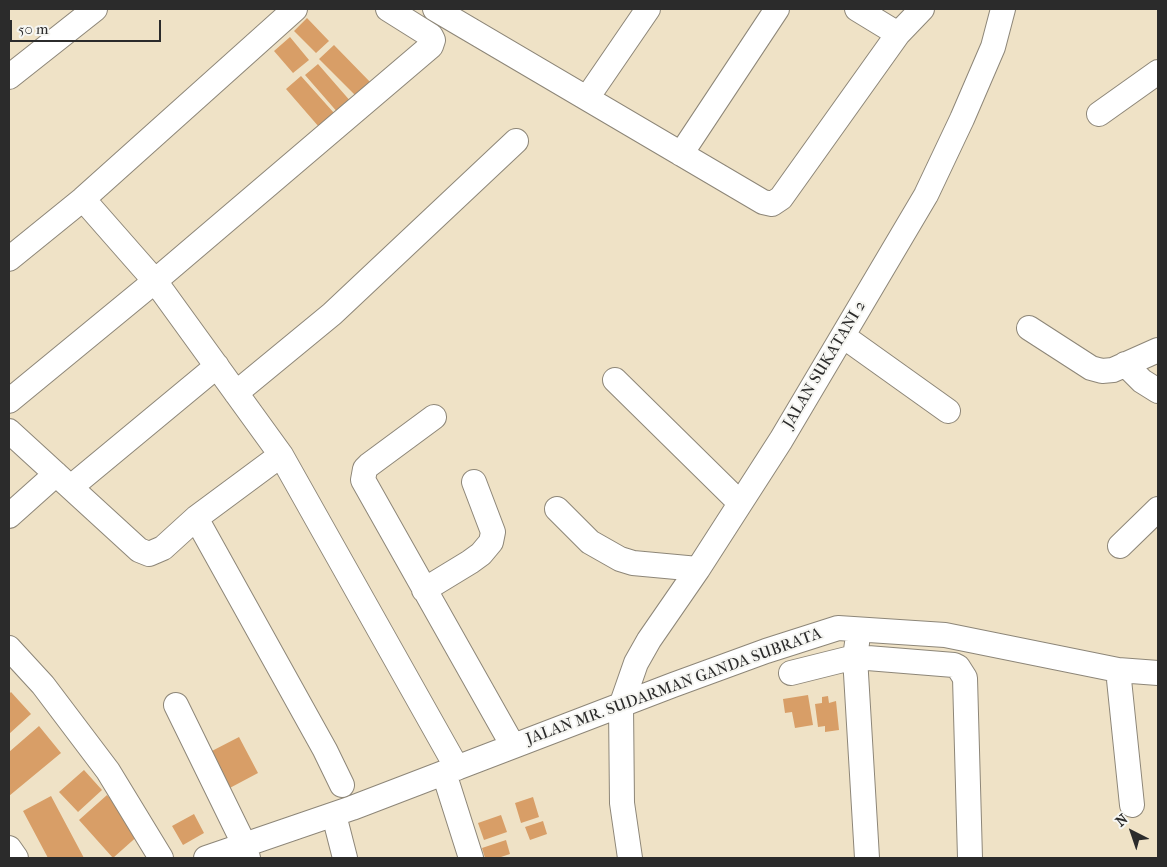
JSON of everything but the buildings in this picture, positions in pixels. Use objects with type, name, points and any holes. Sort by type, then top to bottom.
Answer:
[{"type":"street","points":[[9,77],[94,9]]},
{"type":"street","points":[[9,259],[83,199],[295,9]]},
{"type":"street","points":[[9,401],[155,281],[431,46],[433,40],[431,36],[388,9]]},
{"type":"street","points":[[435,9],[763,202],[772,204],[898,34],[922,9]]},
{"type":"street","points":[[587,98],[648,9]]},
{"type":"street","points":[[681,154],[777,9]]},
{"type":"street","points":[[857,9],[898,34]]},
{"type":"street","name":"JALAN SUKATANI 2","points":[[630,858],[622,803],[621,706],[636,663],[648,640],[740,503],[842,336],[930,186],[993,47],[1003,9]]},
{"type":"street","points":[[1099,114],[1158,72]]},
{"type":"street","points":[[236,393],[332,314],[516,141]]},
{"type":"street","points":[[83,199],[155,281],[281,455],[450,770],[471,858]]},
{"type":"street","points":[[1029,328],[1091,368],[1113,370],[1158,350]]},
{"type":"street","points":[[842,336],[948,411]]},
{"type":"street","points":[[1125,364],[1142,381],[1158,391]]},
{"type":"street","points":[[9,516],[64,481],[218,366]]},
{"type":"street","points":[[615,380],[740,503]]},
{"type":"street","points":[[434,417],[370,465],[363,474],[365,485],[513,746]]},
{"type":"street","points":[[10,433],[143,553],[149,554],[163,548],[196,518],[281,455]]},
{"type":"street","points":[[424,590],[470,562],[481,554],[491,542],[493,532],[474,482]]},
{"type":"street","points":[[1120,546],[1158,508]]},
{"type":"street","points":[[556,509],[590,542],[620,559],[633,563],[698,568]]},
{"type":"street","points":[[196,518],[325,750],[342,785]]},
{"type":"street","name":"JALAN MR. SUDARMAN GANDA SUBRATA","points":[[206,858],[246,851],[334,814],[513,746],[766,651],[838,628],[945,635],[1118,670],[1158,673]]},
{"type":"street","points":[[858,628],[855,657],[867,858]]},
{"type":"street","points":[[9,648],[43,685],[108,771],[161,858]]},
{"type":"street","points":[[791,673],[855,657],[954,665],[964,674],[970,858]]},
{"type":"street","points":[[1118,670],[1132,805]]},
{"type":"street","points":[[176,705],[246,851]]},
{"type":"street","points":[[334,814],[345,858]]},
{"type":"street","points":[[9,848],[16,858]]}]
